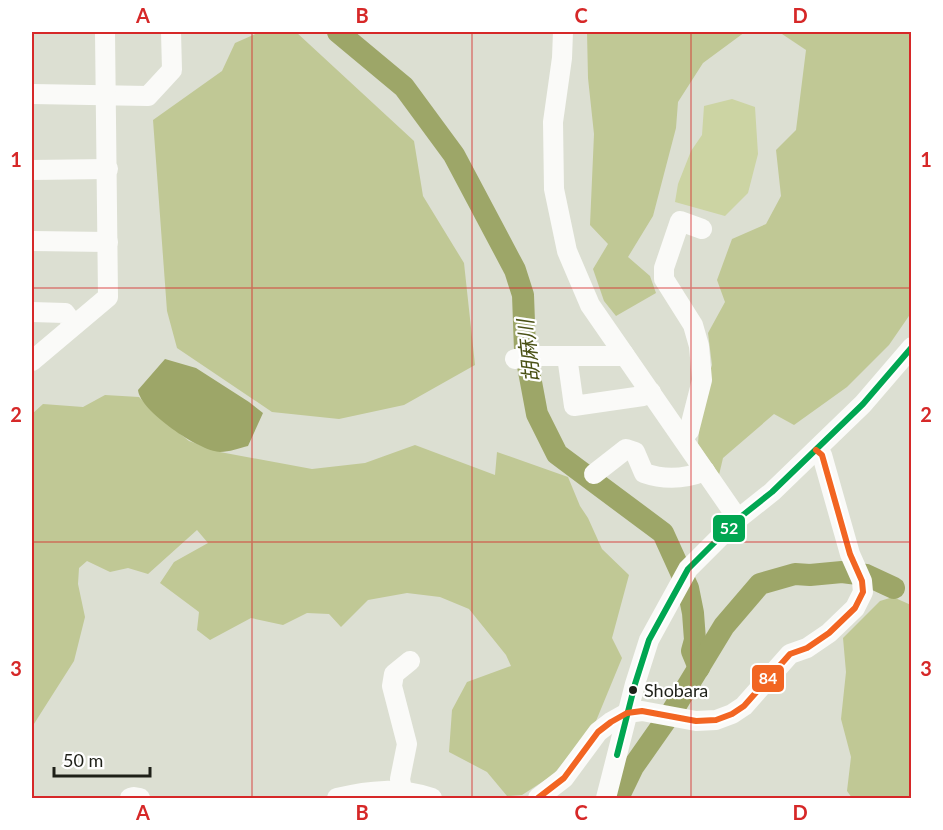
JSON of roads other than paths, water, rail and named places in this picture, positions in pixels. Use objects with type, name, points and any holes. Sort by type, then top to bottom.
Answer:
[{"type":"street","points":[[32,361],[108,297],[105,32]]},
{"type":"street","points":[[32,94],[148,96],[172,70],[171,32]]},
{"type":"street","points":[[563,32],[562,58],[553,122],[554,189],[567,251],[590,305],[738,519]]},
{"type":"street","points":[[32,170],[108,169]]},
{"type":"street","points":[[681,437],[689,431],[693,407],[702,380],[699,346],[693,325],[664,279],[664,268],[680,221],[702,229]]},
{"type":"street","points":[[32,241],[108,242]]},
{"type":"street","points":[[32,312],[65,313],[74,325]]},
{"type":"street","points":[[515,359],[531,356],[618,356],[624,354]]},
{"type":"street","points":[[606,798],[627,713],[649,640],[688,569],[738,519],[772,492],[816,450],[909,354]]},
{"type":"street","points":[[567,356],[574,406],[643,396],[651,392]]},
{"type":"street","points":[[594,474],[626,449],[635,452],[644,473],[656,477],[689,477],[705,471]]},
{"type":"street","points":[[538,798],[564,778],[598,732],[627,713],[642,711],[696,721],[716,720],[732,714],[744,706],[790,654],[807,648],[829,633],[855,608],[863,592],[862,581],[850,554],[822,454],[816,450]]},
{"type":"street","points":[[410,661],[394,674],[392,686],[407,744],[400,779],[419,795]]},
{"type":"street","points":[[337,798],[383,790],[419,795]]},
{"type":"street","points":[[130,798],[140,798]]},
{"type":"waterway","name":"胡麻川","points":[[338,32],[404,87],[454,155],[515,270],[523,295],[525,350],[537,414],[557,454],[663,533],[688,588],[695,640],[692,651],[699,668]]},
{"type":"waterway","points":[[618,798],[633,767],[673,710],[724,626],[760,584],[795,574],[842,572],[866,575],[894,588]]},
{"type":"place","name":"Shobara","points":[[633,690]]}]
